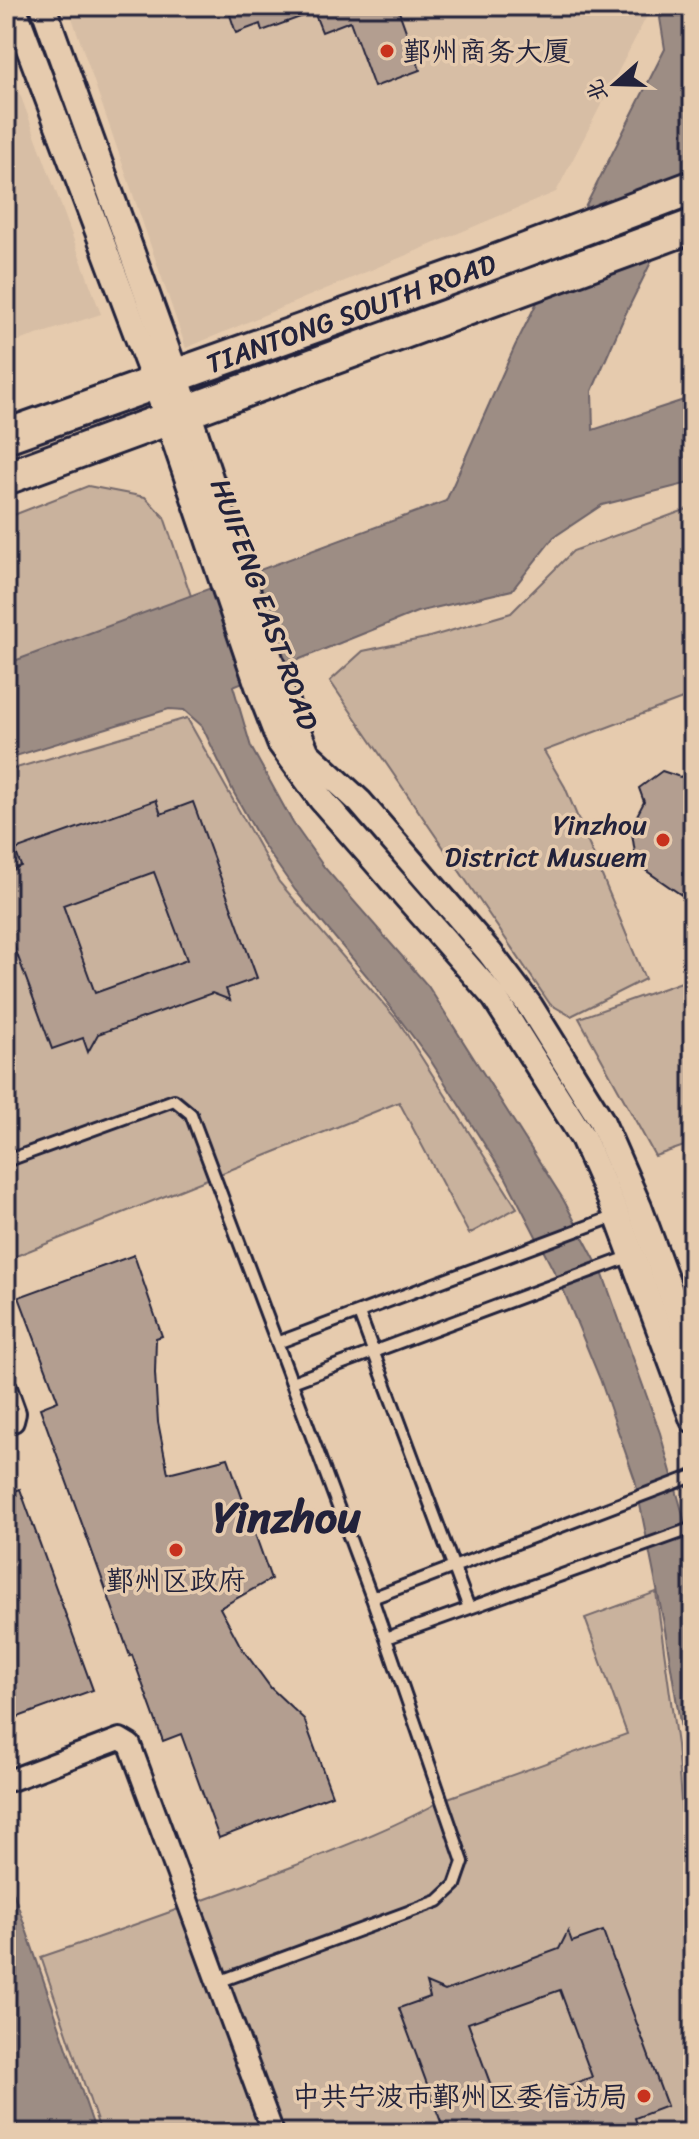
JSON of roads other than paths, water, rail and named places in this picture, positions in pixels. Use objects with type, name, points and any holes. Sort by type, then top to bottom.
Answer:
[{"type":"main road","name":"TIANTONG SOUTH ROAD","points":[[6,436],[486,265],[693,187]]},
{"type":"main road","points":[[6,478],[693,226]]},
{"type":"street","name":"HUIFENG EAST ROAD","points":[[13,6],[165,379]]},
{"type":"street","name":"HUIFENG EAST ROAD","points":[[43,6],[268,684],[280,743],[321,799],[495,998],[628,1211],[643,1251],[693,1420]]},
{"type":"street","name":"HUIFENG EAST ROAD","points":[[643,1251],[693,1353]]},
{"type":"street","points":[[6,1388],[15,1413],[13,1421],[6,1423]]},
{"type":"street","points":[[6,1778],[11,1780],[120,1739],[130,1745],[273,2133]]},
{"type":"lane","points":[[6,1161],[174,1100],[191,1114],[372,1598],[463,1862],[455,1885],[438,1901],[218,1982]]},
{"type":"lane","points":[[277,1343],[628,1211]]},
{"type":"lane","points":[[292,1382],[643,1251]]},
{"type":"lane","points":[[359,1313],[469,1608]]},
{"type":"lane","points":[[372,1598],[693,1476]]},
{"type":"lane","points":[[386,1638],[693,1528]]},
{"type":"place","name":"鄞州商务大厦","points":[[387,51]]},
{"type":"place","name":"Yinzhou District Musuem","points":[[663,840]]},
{"type":"place","name":"鄞州区政府","points":[[176,1550]]},
{"type":"place","name":"中共宁波市鄞州区委信访局","points":[[644,2096]]},
{"type":"district","name":"Yinzhou","points":[[287,1517]]}]
